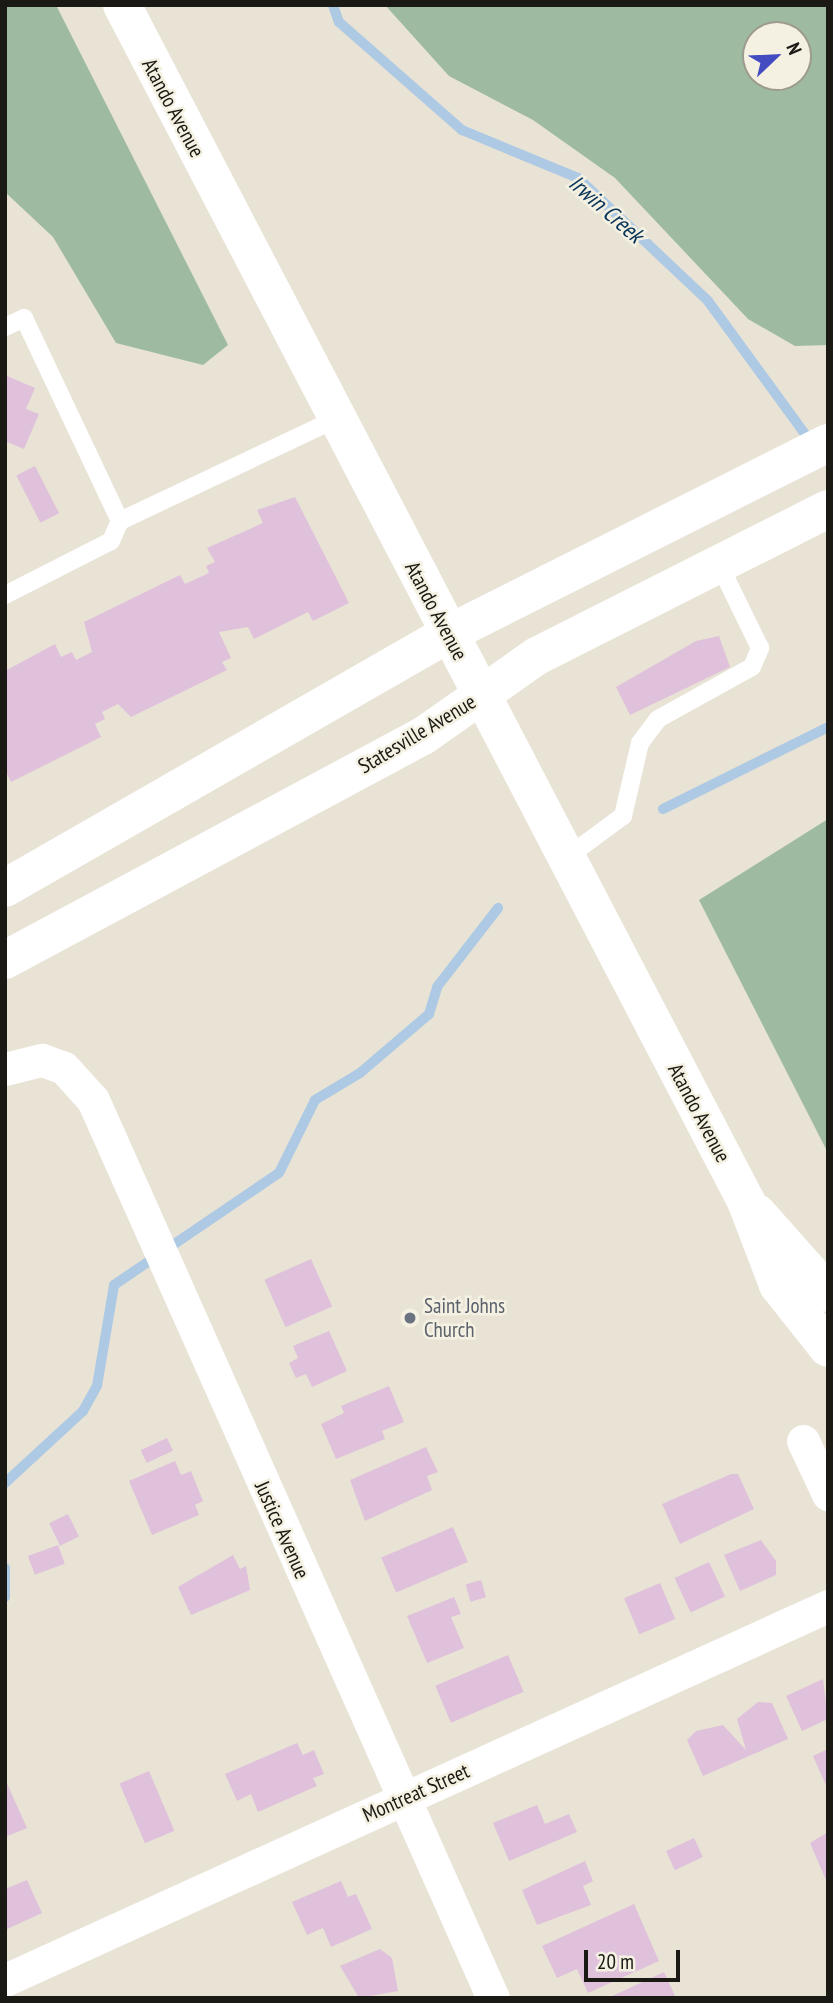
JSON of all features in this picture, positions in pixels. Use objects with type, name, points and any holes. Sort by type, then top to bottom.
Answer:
[{"type":"main road","name":"Atando Avenue","points":[[122,10],[746,1201],[778,1285],[828,1348]]},
{"type":"main road","points":[[5,888],[449,634],[828,443]]},
{"type":"main road","name":"Statesville Avenue","points":[[5,960],[423,736],[537,656],[828,509]]},
{"type":"main road","name":"Atando Avenue","points":[[746,1201],[828,1293]]},
{"type":"street","name":"Justice Avenue","points":[[5,1069],[42,1060],[64,1068],[93,1100],[154,1245],[493,1998]]},
{"type":"street","points":[[803,1440],[828,1494]]},
{"type":"street","name":"Montreat Street","points":[[5,1980],[828,1606]]},
{"type":"lane","points":[[5,327],[24,318],[120,521]]},
{"type":"lane","points":[[5,595],[111,541],[120,521],[336,418]]},
{"type":"lane","points":[[566,858],[623,816],[640,743],[658,719],[752,667],[760,648],[719,564]]},
{"type":"green space","points":[[5,5],[56,5],[228,345],[203,365],[116,343],[53,237],[5,192]]},
{"type":"green space","points":[[385,5],[828,5],[828,345],[795,346],[748,319],[615,178],[533,120],[449,76]]},
{"type":"green space","points":[[828,819],[828,1153],[699,900]]},
{"type":"building","points":[[5,375],[35,388],[26,409],[39,414],[24,449],[5,441]]},
{"type":"building","points":[[35,466],[59,513],[40,523],[16,476]]},
{"type":"building","points":[[295,497],[349,603],[313,621],[308,612],[254,639],[248,627],[219,632],[231,658],[222,662],[227,670],[131,717],[118,704],[102,712],[105,719],[95,724],[101,737],[11,782],[5,770],[5,671],[55,644],[61,657],[72,652],[76,660],[92,652],[84,622],[180,575],[185,584],[209,573],[206,566],[215,562],[207,548],[263,523],[257,510]]},
{"type":"building","points":[[719,636],[730,667],[630,715],[616,687],[696,641]]},
{"type":"building","points":[[311,1259],[332,1307],[286,1327],[264,1280]]},
{"type":"building","points":[[329,1331],[347,1371],[312,1387],[306,1374],[296,1378],[289,1363],[298,1358],[293,1346]]},
{"type":"building","points":[[389,1386],[404,1422],[382,1431],[385,1439],[336,1459],[321,1424],[344,1413],[341,1406]]},
{"type":"building","points":[[167,1438],[173,1451],[147,1463],[141,1450]]},
{"type":"building","points":[[426,1447],[438,1472],[427,1476],[432,1490],[365,1521],[350,1480]]},
{"type":"building","points":[[175,1461],[181,1475],[191,1471],[203,1501],[195,1505],[199,1515],[152,1535],[129,1481]]},
{"type":"building","points":[[731,1474],[738,1474],[754,1509],[680,1544],[662,1504]]},
{"type":"building","points":[[68,1514],[79,1536],[60,1546],[49,1523]]},
{"type":"building","points":[[453,1527],[468,1562],[396,1592],[381,1557]]},
{"type":"building","points":[[761,1540],[776,1561],[776,1575],[740,1591],[724,1555]]},
{"type":"building","points":[[58,1545],[65,1564],[35,1575],[28,1556]]},
{"type":"building","points":[[233,1555],[240,1569],[246,1566],[250,1590],[191,1615],[178,1587]]},
{"type":"building","points":[[709,1562],[725,1596],[691,1612],[675,1578]]},
{"type":"building","points":[[481,1580],[486,1597],[471,1602],[466,1584]]},
{"type":"building","points":[[660,1583],[675,1619],[639,1634],[624,1598]]},
{"type":"building","points":[[454,1597],[461,1614],[451,1617],[464,1648],[427,1663],[407,1616]]},
{"type":"building","points":[[508,1655],[524,1692],[451,1723],[435,1686]]},
{"type":"building","points":[[823,1679],[828,1719],[802,1731],[786,1696]]},
{"type":"building","points":[[758,1702],[772,1703],[788,1739],[703,1776],[687,1740],[696,1731],[723,1725],[746,1750],[737,1719]]},
{"type":"building","points":[[297,1743],[303,1755],[314,1750],[324,1774],[313,1778],[317,1786],[258,1812],[251,1794],[237,1801],[225,1774]]},
{"type":"building","points":[[828,1749],[828,1790],[813,1756]]},
{"type":"building","points":[[149,1771],[174,1831],[145,1843],[120,1784]]},
{"type":"building","points":[[5,1779],[27,1828],[5,1837]]},
{"type":"building","points":[[537,1805],[545,1824],[569,1814],[577,1832],[509,1861],[493,1823]]},
{"type":"building","points":[[828,1832],[828,1878],[826,1880],[810,1843]]},
{"type":"building","points":[[694,1838],[703,1857],[675,1870],[666,1851]]},
{"type":"building","points":[[585,1861],[593,1881],[583,1886],[591,1905],[537,1925],[522,1890]]},
{"type":"building","points":[[27,1880],[42,1913],[5,1930],[5,1889]]},
{"type":"building","points":[[341,1881],[348,1897],[356,1894],[372,1929],[331,1947],[323,1928],[307,1935],[292,1902]]},
{"type":"building","points":[[634,1904],[659,1961],[588,1993],[577,1969],[557,1978],[542,1946]]},
{"type":"building","points":[[380,1949],[392,1958],[398,1991],[359,1998],[340,1966]]},
{"type":"building","points":[[664,1972],[676,1998],[608,1998]]},
{"type":"waterway","name":"Irwin Creek","points":[[333,5],[339,22],[462,130],[578,178],[708,301],[811,442]]},
{"type":"waterway","points":[[663,809],[828,727]]},
{"type":"waterway","points":[[5,1483],[83,1411],[97,1386],[114,1285],[279,1173],[315,1100],[360,1073],[429,1014],[437,987],[498,908]]},
{"type":"waterway","points":[[5,1568],[5,1597]]},
{"type":"place","name":"Saint Johns Church","points":[[410,1318]]}]
